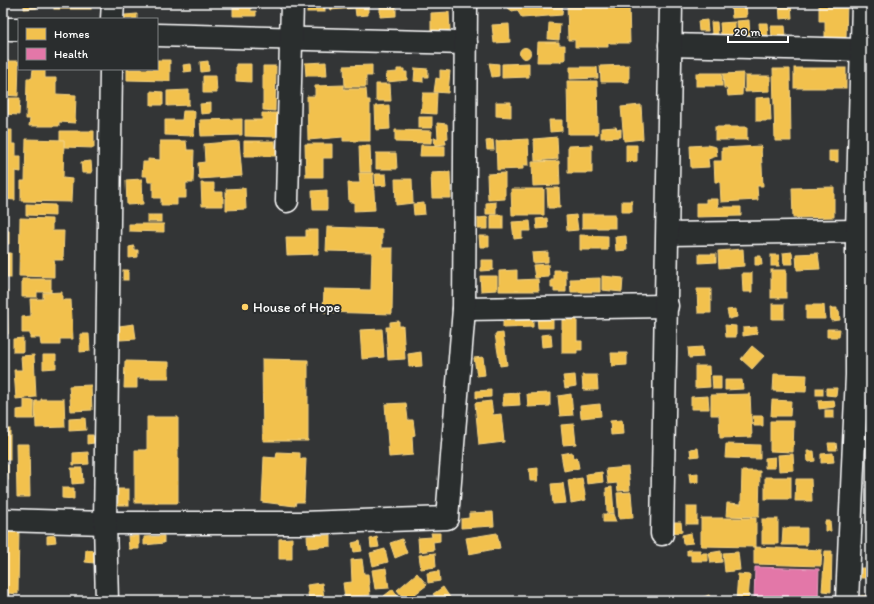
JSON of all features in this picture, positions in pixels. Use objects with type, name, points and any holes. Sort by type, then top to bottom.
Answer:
[{"type":"street","points":[[112,18],[113,3]]},
{"type":"street","points":[[287,201],[292,3]]},
{"type":"street","points":[[3,520],[105,523],[302,523],[447,518],[464,309],[466,3]]},
{"type":"street","points":[[662,534],[671,3]]},
{"type":"street","points":[[847,601],[864,376],[857,231],[862,3]]},
{"type":"street","points":[[3,29],[18,30]]},
{"type":"street","points":[[158,35],[466,43]]},
{"type":"street","points":[[670,45],[862,50]]},
{"type":"street","points":[[107,601],[105,523],[111,70]]},
{"type":"street","points":[[668,234],[857,231]]},
{"type":"street","points":[[464,309],[667,306]]},
{"type":"building: Homes","points":[[24,3],[37,3],[37,8],[24,9]]},
{"type":"building: Homes","points":[[54,3],[91,3],[91,9],[54,9]]},
{"type":"building: Homes","points":[[127,3],[142,3],[142,6],[127,6]]},
{"type":"building: Homes","points":[[147,3],[157,3],[157,7],[147,7]]},
{"type":"building: Homes","points":[[233,3],[251,3],[251,11],[256,11],[256,16],[233,16]]},
{"type":"building: Homes","points":[[307,3],[325,3],[325,12],[307,12]]},
{"type":"building: Homes","points":[[329,3],[368,3],[368,15],[356,16],[355,8],[330,10]]},
{"type":"building: Homes","points":[[380,3],[396,3],[396,16],[380,17]]},
{"type":"building: Homes","points":[[502,3],[563,3],[562,15],[522,18],[517,10],[512,11]]},
{"type":"building: Homes","points":[[567,3],[629,3],[630,43],[608,43],[608,47],[575,47],[575,40],[568,40]]},
{"type":"building: Homes","points":[[746,3],[747,17],[732,18],[731,5]]},
{"type":"building: Homes","points":[[779,3],[791,3],[792,18],[780,19]]},
{"type":"building: Homes","points":[[819,3],[847,3],[846,38],[825,38],[825,21],[819,21]]},
{"type":"building: Homes","points":[[449,12],[450,30],[431,31],[431,13]]},
{"type":"building: Homes","points":[[137,14],[137,18],[125,18],[125,15]]},
{"type":"building: Homes","points":[[707,20],[708,31],[699,31],[698,21]]},
{"type":"building: Homes","points":[[749,20],[750,36],[738,37],[737,21]]},
{"type":"building: Homes","points":[[711,22],[717,22],[718,34],[712,34]]},
{"type":"building: Homes","points":[[735,22],[735,34],[721,35],[720,23]]},
{"type":"building: Homes","points":[[549,23],[560,24],[559,40],[548,39]]},
{"type":"building: Homes","points":[[759,23],[767,23],[768,36],[760,36]]},
{"type":"building: Homes","points":[[509,24],[510,42],[494,43],[492,25]]},
{"type":"building: Homes","points":[[771,26],[785,26],[786,36],[772,37]]},
{"type":"building: Homes","points":[[538,42],[559,42],[559,45],[565,45],[565,60],[561,60],[561,62],[537,62]]},
{"type":"building: Homes","points":[[523,48],[527,48],[529,49],[529,57],[523,58],[520,55],[520,51]]},
{"type":"building: Homes","points":[[158,60],[170,60],[170,81],[127,80],[127,70],[158,70]]},
{"type":"building: Homes","points":[[3,61],[18,61],[18,96],[3,95]]},
{"type":"building: Homes","points":[[208,61],[209,71],[201,72],[200,62]]},
{"type":"building: Homes","points":[[326,62],[327,76],[306,76],[305,63]]},
{"type":"building: Homes","points":[[489,63],[499,64],[499,76],[492,77]]},
{"type":"building: Homes","points":[[529,63],[529,77],[502,78],[502,64]]},
{"type":"building: Homes","points":[[191,64],[192,71],[184,72],[183,65]]},
{"type":"building: Homes","points":[[236,64],[251,64],[251,82],[236,81]]},
{"type":"building: Homes","points":[[372,65],[372,76],[366,76],[366,87],[345,87],[344,66]]},
{"type":"building: Homes","points":[[629,65],[629,82],[601,82],[600,66]]},
{"type":"building: Homes","points":[[263,66],[276,66],[275,111],[263,110]]},
{"type":"building: Homes","points":[[570,67],[597,67],[598,78],[570,79]]},
{"type":"building: Homes","points":[[415,68],[428,69],[428,77],[423,77],[423,82],[414,81]]},
{"type":"building: Homes","points":[[794,68],[846,68],[846,88],[794,88]]},
{"type":"building: Homes","points":[[397,69],[404,69],[404,72],[407,72],[407,80],[387,82],[386,73],[397,72]]},
{"type":"building: Homes","points":[[773,69],[790,69],[791,141],[775,141]]},
{"type":"building: Homes","points":[[33,70],[45,70],[45,78],[56,78],[56,94],[76,95],[75,123],[59,122],[59,126],[29,126],[30,119],[26,119],[27,78],[32,78]]},
{"type":"building: Homes","points":[[440,70],[450,71],[448,93],[434,92],[436,78],[440,79]]},
{"type":"building: Homes","points":[[696,73],[722,73],[722,86],[696,86]]},
{"type":"building: Homes","points":[[743,73],[742,95],[728,96],[727,88],[724,88],[723,74]]},
{"type":"building: Homes","points":[[203,76],[216,76],[217,93],[203,93]]},
{"type":"building: Homes","points":[[745,76],[770,76],[770,91],[745,92]]},
{"type":"building: Homes","points":[[567,81],[597,81],[598,134],[568,134]]},
{"type":"building: Homes","points":[[376,84],[390,84],[391,101],[376,101]]},
{"type":"building: Homes","points":[[344,85],[344,89],[366,89],[367,100],[370,100],[370,141],[343,141],[343,137],[308,140],[307,96],[315,96],[315,86]]},
{"type":"building: Homes","points":[[189,90],[189,105],[167,106],[167,91]]},
{"type":"building: Homes","points":[[151,91],[163,92],[163,105],[151,105]]},
{"type":"building: Homes","points":[[423,93],[437,93],[436,114],[421,113]]},
{"type":"building: Homes","points":[[770,97],[771,121],[756,121],[756,98]]},
{"type":"building: Homes","points":[[3,98],[20,98],[19,115],[3,114]]},
{"type":"building: Homes","points":[[496,102],[511,102],[511,117],[496,116]]},
{"type":"building: Homes","points":[[211,103],[211,113],[201,114],[200,104]]},
{"type":"building: Homes","points":[[389,105],[390,129],[376,130],[375,106]]},
{"type":"building: Homes","points":[[641,105],[643,139],[624,141],[621,107]]},
{"type":"building: Homes","points":[[183,111],[195,111],[194,136],[165,135],[165,120],[182,120]]},
{"type":"building: Homes","points":[[262,113],[279,113],[278,137],[245,136],[245,120],[262,120]]},
{"type":"building: Homes","points":[[419,117],[432,117],[432,128],[419,128]]},
{"type":"building: Homes","points":[[242,119],[242,135],[201,136],[200,120]]},
{"type":"building: Homes","points":[[549,120],[562,120],[562,131],[550,132]]},
{"type":"building: Homes","points":[[437,123],[447,124],[448,138],[445,139],[446,144],[435,145],[434,138],[438,138]]},
{"type":"building: Homes","points":[[616,127],[617,130],[621,129],[621,137],[601,138],[601,128]]},
{"type":"building: Homes","points":[[715,127],[747,127],[747,140],[715,140]]},
{"type":"building: Homes","points":[[3,130],[12,130],[12,144],[16,144],[16,156],[21,156],[21,172],[15,171],[15,200],[3,199]]},
{"type":"building: Homes","points":[[395,130],[432,131],[431,143],[395,142]]},
{"type":"building: Homes","points":[[60,131],[94,131],[94,148],[64,147],[64,140],[60,140]]},
{"type":"building: Homes","points":[[557,137],[558,159],[535,161],[534,139]]},
{"type":"building: Homes","points":[[26,139],[64,140],[63,178],[72,179],[71,202],[21,201],[21,181],[25,181]]},
{"type":"building: Homes","points":[[528,139],[529,165],[523,165],[523,169],[497,170],[496,141]]},
{"type":"building: Homes","points":[[493,140],[494,150],[487,150],[486,141]]},
{"type":"building: Homes","points":[[160,141],[186,141],[187,150],[194,150],[193,183],[186,183],[186,198],[177,198],[177,205],[161,205],[161,198],[153,198],[153,182],[148,182],[147,176],[142,176],[143,162],[148,162],[148,159],[160,160]]},
{"type":"building: Homes","points":[[239,141],[242,176],[199,179],[198,163],[205,162],[204,144]]},
{"type":"building: Homes","points":[[244,141],[275,141],[276,156],[244,156]]},
{"type":"building: Homes","points":[[305,144],[332,144],[332,158],[323,158],[323,177],[306,177]]},
{"type":"building: Homes","points":[[421,145],[445,146],[445,156],[420,156]]},
{"type":"building: Homes","points":[[592,145],[592,173],[568,173],[568,146]]},
{"type":"building: Homes","points":[[626,145],[637,145],[637,161],[626,162]]},
{"type":"building: Homes","points":[[707,145],[716,147],[717,156],[708,159],[709,167],[691,168],[690,146]]},
{"type":"building: Homes","points":[[359,146],[370,146],[371,172],[360,172]]},
{"type":"building: Homes","points":[[761,146],[763,186],[757,186],[758,200],[721,202],[720,182],[715,182],[714,161],[722,161],[722,148]]},
{"type":"building: Homes","points":[[829,151],[838,151],[838,162],[829,161]]},
{"type":"building: Homes","points":[[376,153],[396,153],[397,169],[376,169]]},
{"type":"building: Homes","points":[[91,161],[92,173],[82,173],[81,162]]},
{"type":"building: Homes","points":[[559,161],[560,185],[533,186],[532,162]]},
{"type":"building: Homes","points":[[450,172],[451,198],[432,198],[431,173]]},
{"type":"building: Homes","points":[[359,173],[373,173],[375,210],[354,211],[354,202],[349,202],[348,183],[360,183]]},
{"type":"building: Homes","points":[[505,173],[505,199],[488,200],[487,174]]},
{"type":"building: Homes","points":[[375,174],[386,174],[387,185],[376,186]]},
{"type":"building: Homes","points":[[142,179],[143,204],[127,205],[126,180]]},
{"type":"building: Homes","points":[[395,179],[412,179],[413,203],[396,205]]},
{"type":"building: Homes","points":[[201,183],[214,183],[214,192],[223,192],[223,206],[202,206]]},
{"type":"building: Homes","points":[[834,187],[834,217],[793,218],[792,188]]},
{"type":"building: Homes","points":[[245,188],[246,209],[226,210],[226,189]]},
{"type":"building: Homes","points":[[547,188],[559,188],[560,208],[548,208]]},
{"type":"building: Homes","points":[[511,189],[544,189],[544,215],[512,215]]},
{"type":"building: Homes","points":[[327,190],[327,210],[313,210],[312,191]]},
{"type":"building: Homes","points":[[706,199],[718,199],[718,207],[741,207],[741,216],[696,217],[696,203],[706,203]]},
{"type":"building: Homes","points":[[622,201],[632,201],[632,212],[622,212]]},
{"type":"building: Homes","points":[[496,202],[496,214],[486,214],[486,203]]},
{"type":"building: Homes","points":[[424,203],[425,214],[414,215],[413,204]]},
{"type":"building: Homes","points":[[26,204],[55,205],[55,216],[26,215]]},
{"type":"building: Homes","points":[[582,214],[615,214],[615,228],[582,228]]},
{"type":"building: Homes","points":[[147,215],[161,215],[161,222],[147,222]]},
{"type":"building: Homes","points":[[491,215],[503,215],[503,229],[491,229]]},
{"type":"building: Homes","points":[[576,215],[578,230],[567,231],[566,216]]},
{"type":"building: Homes","points":[[488,217],[488,229],[478,229],[478,218]]},
{"type":"building: Homes","points":[[20,218],[52,219],[52,231],[64,231],[63,260],[54,260],[54,277],[19,276]]},
{"type":"building: Homes","points":[[547,218],[548,228],[537,229],[536,219]]},
{"type":"building: Homes","points":[[530,221],[531,231],[522,231],[522,238],[514,239],[512,222]]},
{"type":"building: Homes","points":[[129,224],[164,224],[164,232],[129,231]]},
{"type":"building: Homes","points":[[327,227],[382,229],[382,248],[393,248],[392,314],[323,312],[324,289],[371,290],[372,252],[326,251]]},
{"type":"building: Homes","points":[[3,230],[9,231],[9,244],[3,244]]},
{"type":"building: Homes","points":[[306,230],[318,230],[318,254],[287,255],[286,237],[306,237]]},
{"type":"building: Homes","points":[[580,235],[608,236],[608,250],[580,250]]},
{"type":"building: Homes","points":[[479,236],[489,236],[489,247],[480,247]]},
{"type":"building: Homes","points":[[626,236],[627,250],[616,251],[615,237]]},
{"type":"building: Homes","points":[[134,246],[134,250],[138,250],[138,257],[129,258],[129,247]]},
{"type":"building: Homes","points":[[743,249],[744,266],[719,268],[718,251]]},
{"type":"building: Homes","points":[[548,252],[548,262],[533,263],[532,253]]},
{"type":"building: Homes","points":[[792,252],[793,264],[784,264],[783,253]]},
{"type":"building: Homes","points":[[3,253],[11,253],[11,278],[3,278]]},
{"type":"building: Homes","points":[[818,253],[820,269],[797,270],[796,254]]},
{"type":"building: Homes","points":[[699,254],[716,254],[716,262],[699,263]]},
{"type":"building: Homes","points":[[771,255],[779,255],[779,266],[771,266]]},
{"type":"building: Homes","points":[[755,256],[761,256],[762,265],[755,265]]},
{"type":"building: Homes","points":[[481,260],[493,260],[493,270],[481,271]]},
{"type":"building: Homes","points":[[548,264],[549,277],[535,278],[533,265]]},
{"type":"building: Homes","points":[[123,270],[128,270],[128,280],[123,280]]},
{"type":"building: Homes","points":[[517,270],[517,280],[538,279],[539,291],[499,291],[499,271]]},
{"type":"building: Homes","points":[[554,270],[566,270],[566,292],[554,292],[554,288],[551,288],[551,280],[554,280]]},
{"type":"building: Homes","points":[[771,270],[786,270],[786,298],[771,298]]},
{"type":"building: Homes","points":[[742,273],[752,273],[752,292],[743,292]]},
{"type":"building: Homes","points":[[480,276],[497,276],[497,290],[481,291]]},
{"type":"building: Homes","points":[[602,276],[623,278],[622,292],[602,290]]},
{"type":"building: Homes","points":[[600,278],[600,292],[571,292],[570,279]]},
{"type":"building: Homes","points":[[22,279],[51,279],[51,292],[37,292],[37,297],[22,297]]},
{"type":"building: Homes","points":[[697,289],[711,289],[711,313],[698,313]]},
{"type":"building: Homes","points":[[3,291],[7,291],[8,334],[3,335]]},
{"type":"building: Homes","points":[[62,292],[62,300],[71,300],[73,339],[60,339],[60,345],[41,345],[40,338],[30,338],[30,333],[22,333],[22,317],[31,316],[30,299],[43,299],[43,293]]},
{"type":"building: Homes","points":[[772,304],[784,304],[784,319],[772,319]]},
{"type":"building: Homes","points":[[806,305],[824,305],[825,319],[806,319]]},
{"type":"building: Homes","points":[[830,308],[837,308],[837,311],[839,311],[840,320],[831,321]]},
{"type":"building: Homes","points":[[736,309],[737,317],[729,319],[727,310]]},
{"type":"building: Homes","points":[[537,316],[553,316],[553,328],[538,328]]},
{"type":"building: Homes","points":[[533,319],[533,327],[503,328],[503,321]]},
{"type":"building: Homes","points":[[562,320],[577,320],[577,341],[582,341],[582,350],[577,350],[577,353],[562,353]]},
{"type":"building: Homes","points":[[399,321],[399,326],[403,326],[405,359],[388,360],[386,327],[390,327],[390,322]]},
{"type":"building: Homes","points":[[134,324],[136,339],[120,340],[119,326]]},
{"type":"building: Homes","points":[[725,325],[736,326],[736,337],[726,337]]},
{"type":"building: Homes","points":[[757,327],[757,334],[743,336],[743,328]]},
{"type":"building: Homes","points":[[382,329],[384,357],[362,359],[360,330]]},
{"type":"building: Homes","points":[[827,329],[840,329],[839,337],[827,337]]},
{"type":"building: Homes","points":[[503,333],[507,365],[500,366],[495,334]]},
{"type":"building: Homes","points":[[80,334],[89,334],[90,351],[80,352]]},
{"type":"building: Homes","points":[[551,334],[552,346],[542,347],[541,335]]},
{"type":"building: Homes","points":[[23,338],[23,352],[13,352],[13,339]]},
{"type":"building: Homes","points":[[752,346],[764,356],[752,369],[741,359]]},
{"type":"building: Homes","points":[[702,347],[703,357],[689,358],[688,348]]},
{"type":"building: Homes","points":[[421,352],[422,366],[409,367],[408,354]]},
{"type":"building: Homes","points":[[611,353],[627,353],[627,365],[612,366]]},
{"type":"building: Homes","points":[[34,355],[36,397],[16,399],[14,370],[22,370],[21,356]]},
{"type":"building: Homes","points":[[43,355],[56,355],[56,368],[43,369]]},
{"type":"building: Homes","points":[[483,357],[485,375],[477,376],[474,358]]},
{"type":"building: Homes","points":[[262,359],[308,360],[308,441],[263,441]]},
{"type":"building: Homes","points":[[125,361],[169,362],[169,378],[137,378],[137,388],[124,388]]},
{"type":"building: Homes","points":[[695,366],[709,366],[710,387],[695,388]]},
{"type":"building: Homes","points":[[774,374],[807,375],[806,392],[773,391]]},
{"type":"building: Homes","points":[[575,375],[576,386],[565,388],[563,376]]},
{"type":"building: Homes","points":[[582,375],[597,375],[598,390],[583,390]]},
{"type":"building: Homes","points":[[712,376],[721,376],[721,389],[713,389]]},
{"type":"building: Homes","points":[[725,380],[742,380],[743,389],[725,390]]},
{"type":"building: Homes","points":[[91,385],[92,410],[71,411],[69,386]]},
{"type":"building: Homes","points":[[816,388],[823,388],[823,395],[816,395]]},
{"type":"building: Homes","points":[[826,388],[837,388],[836,396],[826,395]]},
{"type":"building: Homes","points":[[491,390],[491,397],[476,398],[476,391]]},
{"type":"building: Homes","points":[[519,393],[520,405],[503,406],[503,394]]},
{"type":"building: Homes","points":[[550,393],[550,406],[528,407],[527,394]]},
{"type":"building: Homes","points":[[571,394],[573,415],[560,416],[558,396]]},
{"type":"building: Homes","points":[[750,394],[752,437],[720,438],[719,415],[711,415],[711,395]]},
{"type":"building: Homes","points":[[708,396],[709,409],[691,409],[691,397]]},
{"type":"building: Homes","points":[[41,399],[64,399],[65,427],[36,428],[35,401],[41,401]]},
{"type":"building: Homes","points":[[24,400],[34,401],[34,419],[17,419],[17,410],[24,409]]},
{"type":"building: Homes","points":[[772,400],[791,401],[790,416],[771,416]]},
{"type":"building: Homes","points":[[834,400],[835,407],[819,409],[818,401]]},
{"type":"building: Homes","points":[[491,401],[493,415],[501,414],[504,442],[479,445],[475,403]]},
{"type":"building: Homes","points":[[406,403],[408,420],[413,420],[415,435],[412,436],[413,455],[389,457],[385,404]]},
{"type":"building: Homes","points":[[600,404],[601,416],[581,418],[580,406]]},
{"type":"building: Homes","points":[[825,410],[834,410],[834,418],[825,418]]},
{"type":"building: Homes","points":[[869,410],[871,410],[871,427],[868,427]]},
{"type":"building: Homes","points":[[753,416],[763,416],[763,426],[754,426]]},
{"type":"building: Homes","points":[[147,417],[178,417],[178,503],[135,503],[135,450],[147,450]]},
{"type":"building: Homes","points":[[85,418],[86,430],[69,431],[69,419]]},
{"type":"building: Homes","points":[[622,420],[623,434],[611,435],[610,421]]},
{"type":"building: Homes","points":[[770,421],[794,421],[793,452],[770,451]]},
{"type":"building: Homes","points":[[574,424],[576,444],[563,445],[561,425]]},
{"type":"building: Homes","points":[[3,429],[10,429],[10,460],[3,460]]},
{"type":"building: Homes","points":[[87,435],[93,435],[94,443],[87,444]]},
{"type":"building: Homes","points":[[828,443],[836,443],[837,450],[829,450]]},
{"type":"building: Homes","points":[[16,444],[29,444],[30,497],[17,497]]},
{"type":"building: Homes","points":[[726,444],[760,445],[760,459],[725,458]]},
{"type":"building: Homes","points":[[698,448],[699,456],[691,457],[690,449]]},
{"type":"building: Homes","points":[[807,451],[814,451],[815,461],[808,462]]},
{"type":"building: Homes","points":[[88,452],[89,464],[73,465],[73,453]]},
{"type":"building: Homes","points":[[277,452],[300,453],[300,459],[306,459],[304,502],[296,502],[295,506],[262,502],[264,457],[276,458]]},
{"type":"building: Homes","points":[[572,452],[573,458],[577,457],[579,468],[564,471],[561,454]]},
{"type":"building: Homes","points":[[833,453],[834,462],[821,463],[821,454]]},
{"type":"building: Homes","points":[[793,454],[794,470],[779,471],[778,455]]},
{"type":"building: Homes","points":[[775,457],[775,468],[765,468],[765,458]]},
{"type":"building: Homes","points":[[3,465],[8,465],[8,480],[3,480]]},
{"type":"building: Homes","points":[[628,467],[630,490],[618,491],[617,483],[608,484],[606,469]]},
{"type":"building: Homes","points":[[71,468],[82,468],[83,483],[72,484]]},
{"type":"building: Homes","points":[[538,468],[538,481],[530,481],[529,469]]},
{"type":"building: Homes","points":[[742,471],[760,471],[759,517],[726,516],[727,503],[741,504]]},
{"type":"building: Homes","points":[[602,472],[603,482],[587,484],[586,474]]},
{"type":"building: Homes","points":[[698,473],[698,482],[690,483],[689,474]]},
{"type":"building: Homes","points":[[765,477],[791,477],[791,499],[765,499]]},
{"type":"building: Homes","points":[[582,478],[586,500],[571,503],[568,480]]},
{"type":"building: Homes","points":[[796,479],[811,479],[812,501],[795,501]]},
{"type":"building: Homes","points":[[563,483],[566,503],[553,504],[551,484]]},
{"type":"building: Homes","points":[[612,487],[614,513],[607,513],[606,488]]},
{"type":"building: Homes","points":[[62,488],[74,488],[74,499],[62,498]]},
{"type":"building: Homes","points":[[118,489],[129,489],[129,505],[118,505]]},
{"type":"building: Homes","points":[[631,492],[633,518],[619,519],[617,493]]},
{"type":"building: Homes","points":[[686,507],[697,507],[697,524],[686,524]]},
{"type":"building: Homes","points":[[493,512],[494,526],[461,528],[461,519],[469,518],[469,513]]},
{"type":"building: Homes","points":[[603,514],[613,514],[616,522],[603,522]]},
{"type":"building: Homes","points":[[701,518],[756,518],[756,547],[701,546]]},
{"type":"building: Homes","points":[[762,519],[778,519],[778,544],[762,544]]},
{"type":"building: Homes","points":[[825,521],[830,521],[831,531],[825,531]]},
{"type":"building: Homes","points":[[673,522],[681,522],[682,532],[674,533]]},
{"type":"building: Homes","points":[[3,528],[19,528],[18,594],[8,593],[9,595],[3,595]]},
{"type":"building: Homes","points":[[783,528],[807,528],[807,545],[782,545]]},
{"type":"building: Homes","points":[[431,533],[440,533],[440,541],[433,542],[434,550],[419,552],[418,538],[432,537]]},
{"type":"building: Homes","points":[[497,533],[500,548],[469,554],[466,538]]},
{"type":"building: Homes","points":[[691,533],[693,543],[683,544],[682,535]]},
{"type":"building: Homes","points":[[55,535],[56,542],[47,543],[47,536]]},
{"type":"building: Homes","points":[[331,535],[331,546],[308,548],[307,536]]},
{"type":"building: Homes","points":[[128,536],[139,536],[139,549],[129,549]]},
{"type":"building: Homes","points":[[164,536],[164,543],[144,545],[144,537]]},
{"type":"building: Homes","points":[[377,537],[379,547],[371,548],[370,539]]},
{"type":"building: Homes","points":[[292,538],[292,559],[279,559],[279,539]]},
{"type":"building: Homes","points":[[402,539],[407,553],[395,558],[390,543]]},
{"type":"building: Homes","points":[[360,541],[362,551],[354,552],[352,543]]},
{"type":"building: Homes","points":[[754,547],[822,550],[821,566],[754,564]]},
{"type":"building: Homes","points":[[86,549],[95,551],[94,563],[85,562]]},
{"type":"building: Homes","points":[[385,549],[388,562],[373,566],[370,553]]},
{"type":"building: Homes","points":[[687,550],[700,550],[700,553],[708,553],[708,561],[691,561],[691,555],[687,555]]},
{"type":"building: Homes","points":[[721,551],[722,562],[711,563],[709,553]]},
{"type":"building: Homes","points":[[825,551],[832,551],[831,592],[822,591]]},
{"type":"building: Homes","points":[[738,552],[740,570],[725,572],[723,553]]},
{"type":"building: Homes","points":[[435,553],[436,567],[421,569],[419,555]]},
{"type":"building: Homes","points":[[871,556],[871,568],[867,568],[867,557]]},
{"type":"building: Homes","points":[[362,559],[364,574],[368,574],[370,595],[345,598],[343,583],[352,582],[351,560]]},
{"type":"building: Homes","points":[[386,568],[389,588],[375,589],[372,570]]},
{"type":"building: Homes","points":[[861,568],[868,568],[868,578],[861,578]]},
{"type":"building: Homes","points":[[439,571],[440,581],[428,583],[427,573]]},
{"type":"building: Homes","points":[[417,573],[427,585],[406,601],[397,590]]},
{"type":"building: Homes","points":[[738,574],[750,575],[748,601],[736,601]]},
{"type":"building: Homes","points":[[322,583],[324,598],[309,600],[307,585]]},
{"type":"building: Homes","points":[[443,587],[451,599],[447,601],[438,601],[433,594]]},
{"type":"building: Homes","points":[[393,589],[401,601],[388,601],[384,596]]},
{"type":"building: Homes","points":[[709,595],[712,601],[700,601],[699,599]]},
{"type":"building: Homes","points":[[861,596],[871,596],[871,601],[861,601]]},
{"type":"building: Health","points":[[755,567],[819,569],[818,601],[754,601]]},
{"type":"place","name":"House of Hope","points":[[245,307]]}]
